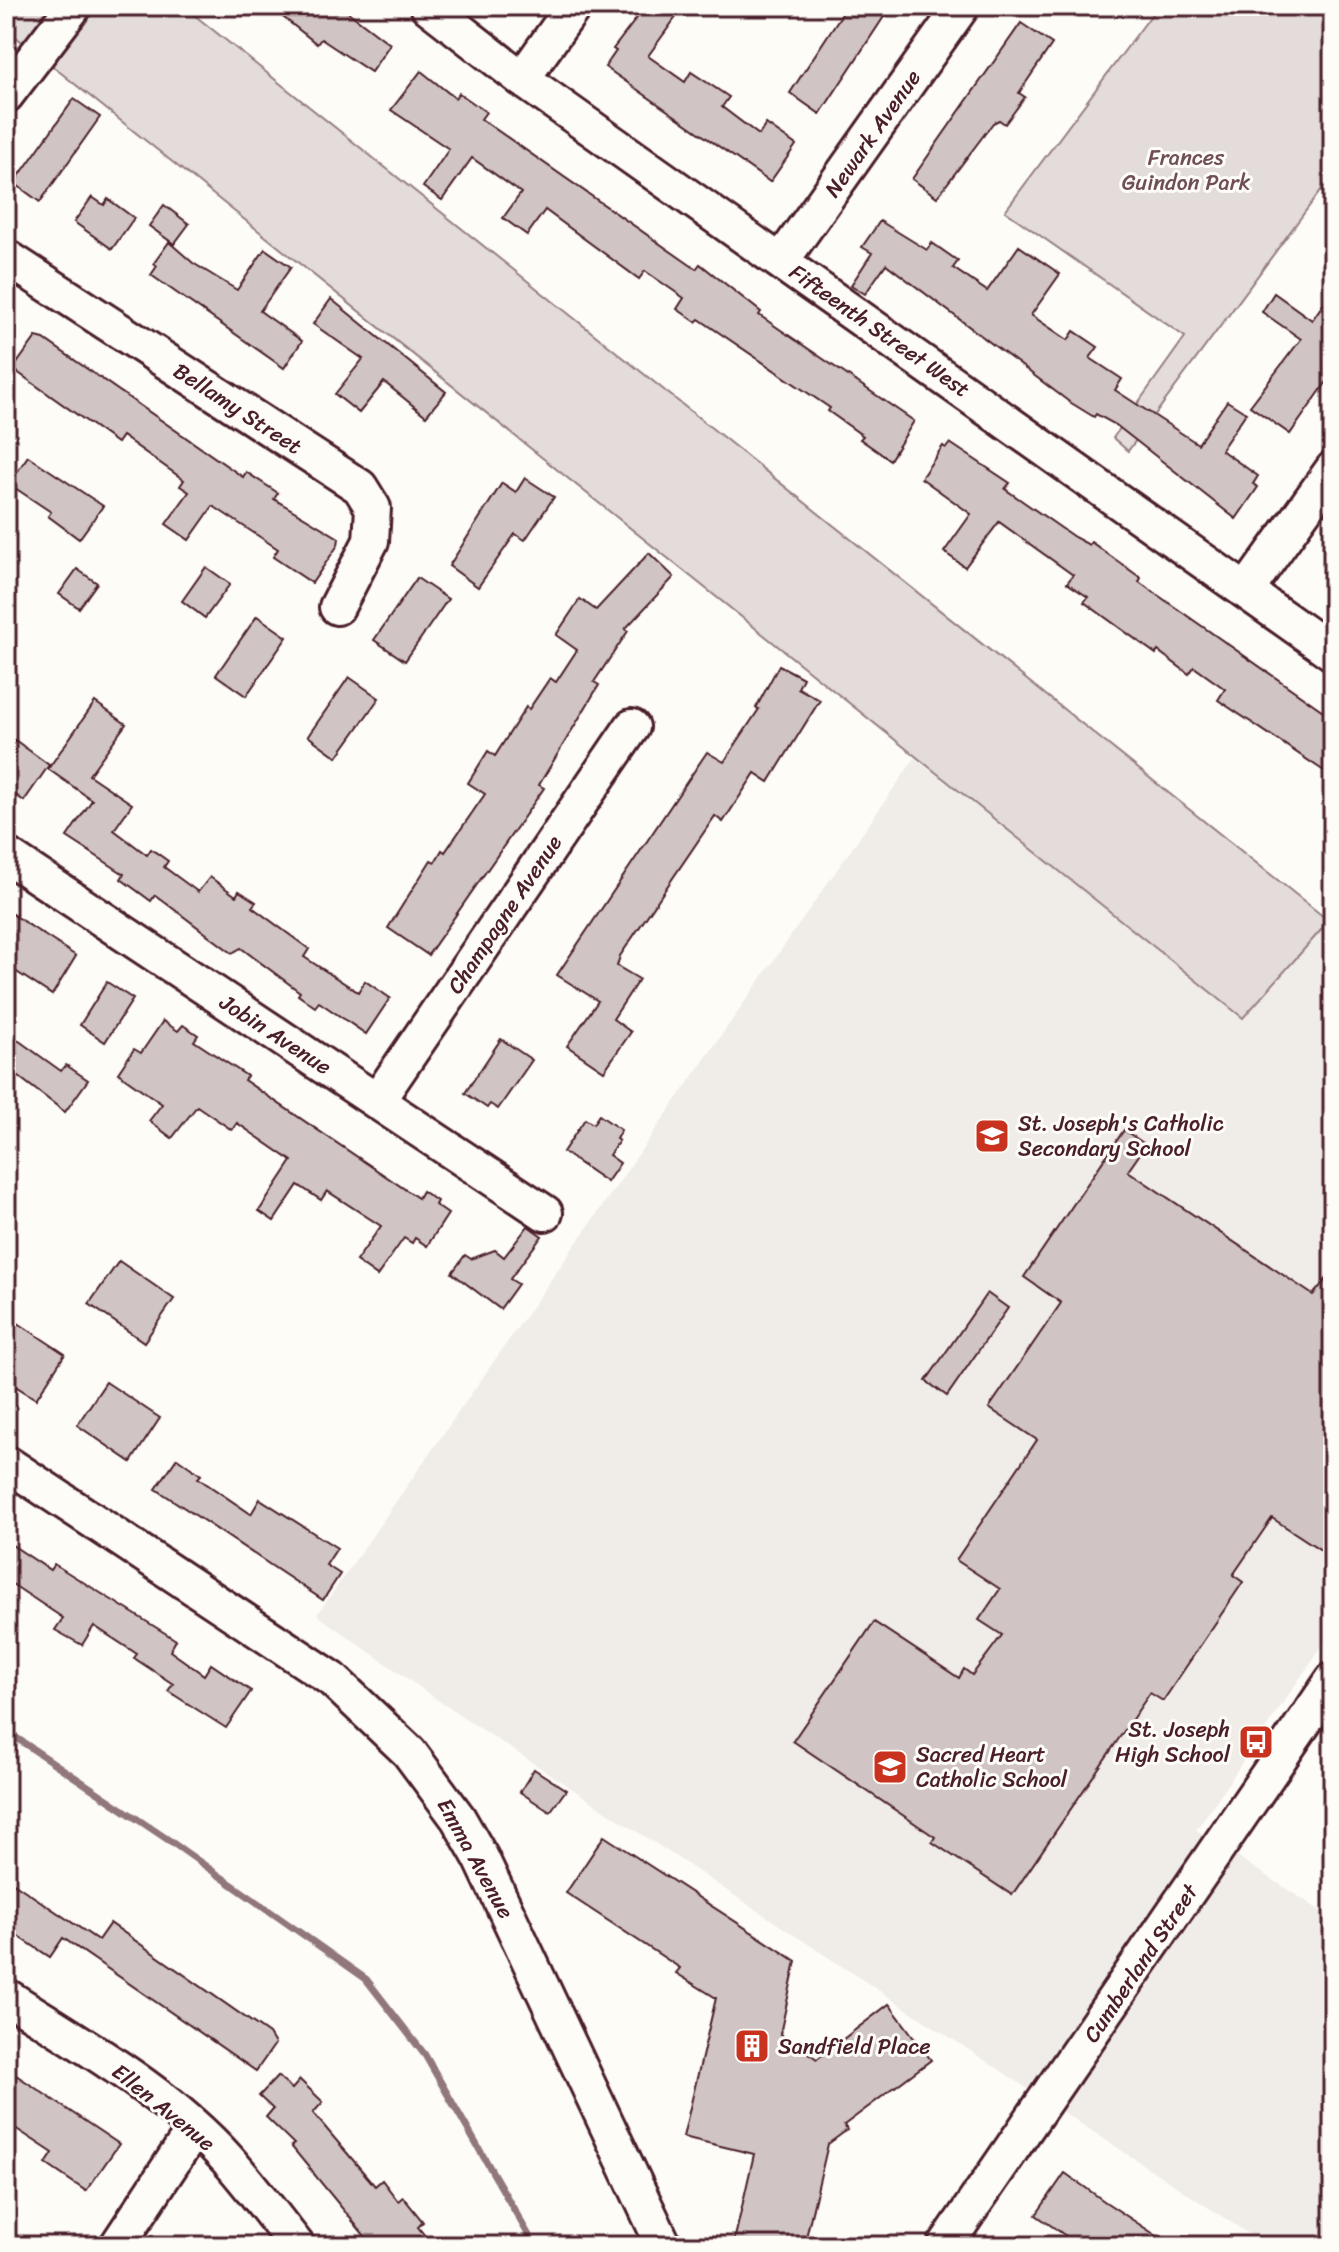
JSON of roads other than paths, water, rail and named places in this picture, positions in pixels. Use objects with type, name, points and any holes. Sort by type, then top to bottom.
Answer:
[{"type":"street","points":[[6,95],[74,6]]},
{"type":"street","name":"Fifteenth Street West","points":[[428,6],[522,79],[782,260],[1333,653]]},
{"type":"street","points":[[522,79],[574,6]]},
{"type":"street","name":"Newark Avenue","points":[[782,260],[962,6]]},
{"type":"street","name":"Bellamy Street","points":[[6,257],[360,487],[373,508],[371,541],[337,607]]},
{"type":"street","points":[[1246,591],[1333,469]]},
{"type":"street","name":"Champagne Avenue","points":[[377,1101],[632,727]]},
{"type":"street","name":"Jobin Avenue","points":[[6,855],[545,1213]]},
{"type":"street","name":"Emma Avenue","points":[[6,1463],[332,1679],[409,1752],[458,1818],[481,1858],[664,2246]]},
{"type":"street","name":"Cumberland Street","points":[[963,2240],[1333,1680]]},
{"type":"street","name":"Ellen Avenue","points":[[6,1996],[124,2072],[195,2128],[227,2159],[297,2246]]},
{"type":"street","points":[[117,2246],[195,2128]]},
{"type":"waterway","points":[[6,1731],[170,1841],[366,1979],[425,2055],[535,2246]]},
{"type":"place","name":"St. Joseph's Catholic Secondary School","points":[[992,1136]]},
{"type":"place","name":"St. Joseph High School","points":[[1256,1742]]},
{"type":"place","name":"Sacred Heart Catholic School","points":[[890,1767]]},
{"type":"place","name":"Sandfield Place","points":[[752,2046]]},
{"type":"park label","name":"Frances Guindon Park","points":[[1186,170]]}]
